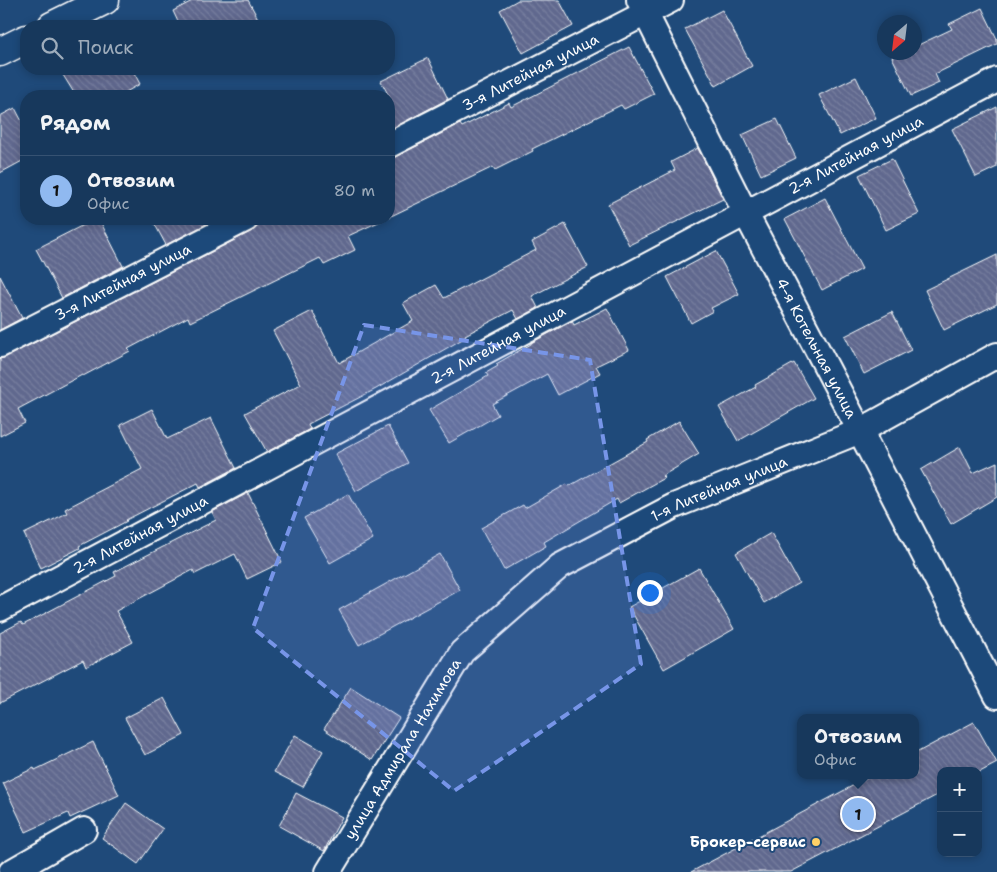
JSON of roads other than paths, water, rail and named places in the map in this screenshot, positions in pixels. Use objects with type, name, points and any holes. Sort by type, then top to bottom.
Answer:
[{"type":"street","points":[[64,20],[105,0]]},
{"type":"street","name":"3-я Литейная улица","points":[[395,142],[642,6],[671,0]]},
{"type":"street","name":"4-я Котельная улица","points":[[642,6],[746,214],[997,696]]},
{"type":"street","points":[[0,52],[20,42]]},
{"type":"street","name":"2-я Литейная улица","points":[[0,609],[997,80]]},
{"type":"street","name":"3-я Литейная улица","points":[[0,345],[234,225]]},
{"type":"street","name":"1-я Литейная улица","points":[[462,652],[560,566],[674,506],[860,431],[997,355]]},
{"type":"street","name":"улица Адмирала Нахимова","points":[[328,872],[462,652]]},
{"type":"street","points":[[10,872],[84,830]]},
{"type":"place","name":"Отвозим","points":[[858,814]]},
{"type":"place","name":"Брокер-сервис","points":[[816,842]]}]
